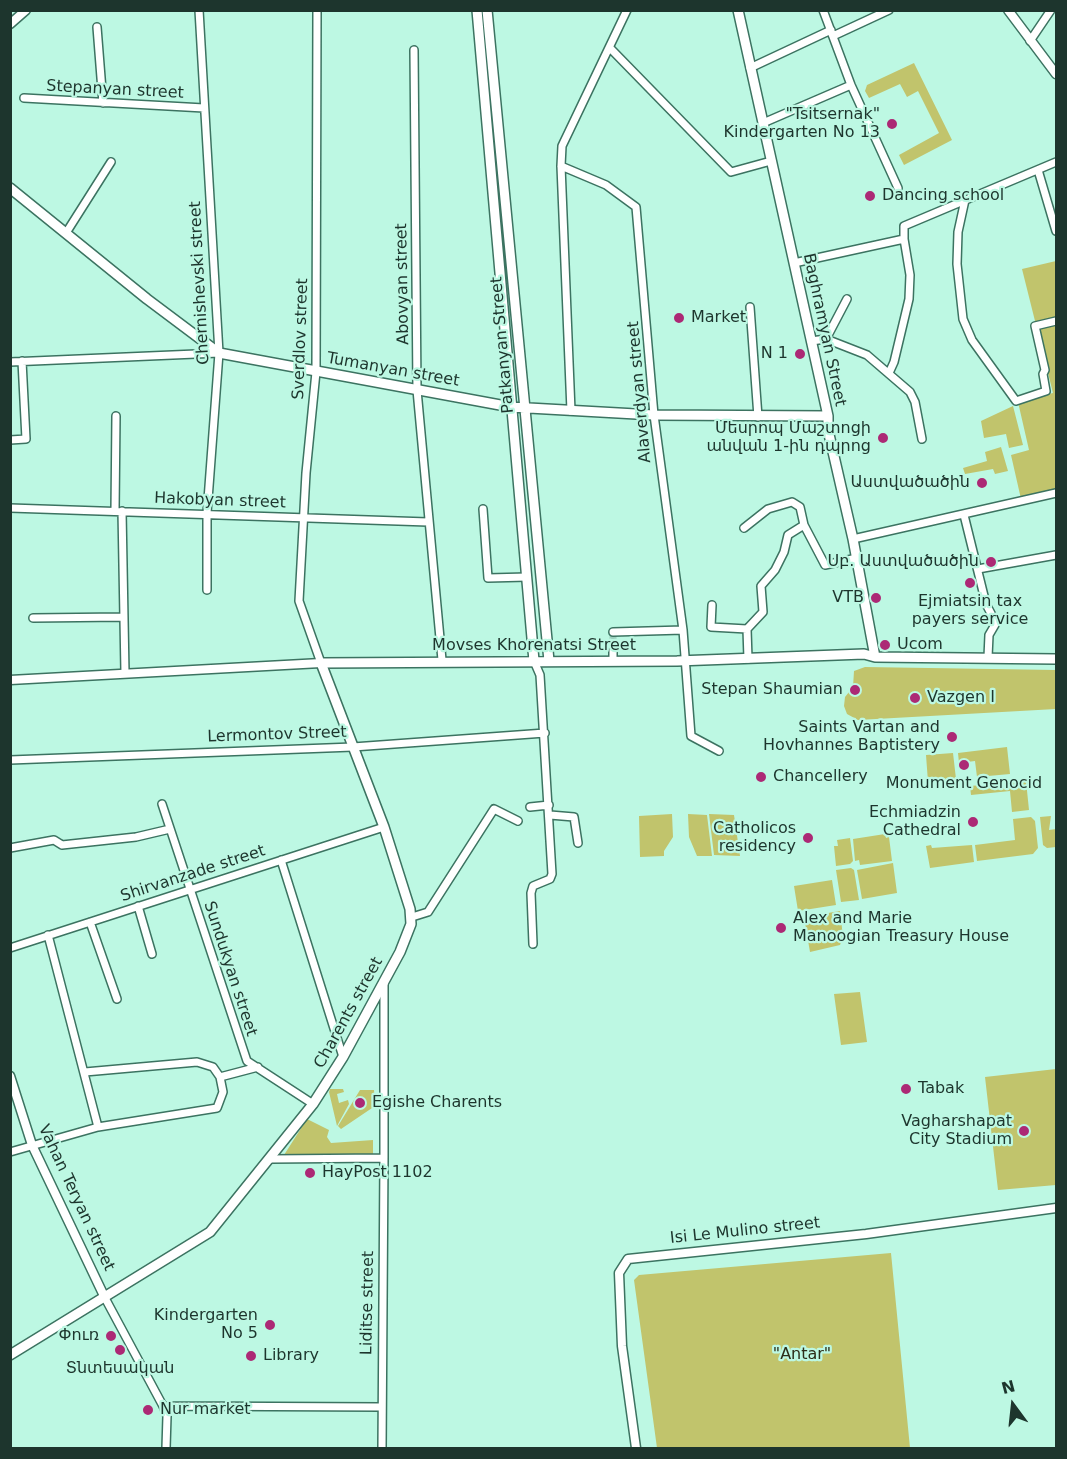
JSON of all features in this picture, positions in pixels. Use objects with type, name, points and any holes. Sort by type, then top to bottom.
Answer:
[{"type":"main road","name":"Patkanyan Street","points":[[477,10],[534,661]]},
{"type":"main road","name":"Patkanyan Street","points":[[487,10],[549,661]]},
{"type":"main road","name":"Baghramyan Street","points":[[738,10],[828,416],[828,430],[857,558],[875,657]]},
{"type":"main road","points":[[483,85],[494,84]]},
{"type":"main road","name":"Tumanyan street","points":[[10,188],[147,300],[219,353],[511,407],[654,415],[828,416]]},
{"type":"main road","name":"Movses Khorenatsi Street","points":[[321,663],[442,660],[686,661],[864,654],[875,657],[1056,659]]},
{"type":"main road","points":[[321,663],[384,827],[412,917]]},
{"type":"main road","name":"Charents street","points":[[10,1355],[210,1232],[313,1104],[343,1057],[384,984],[400,952],[412,917]]},
{"type":"street","points":[[10,24],[26,10]]},
{"type":"street","name":"Chernishevski street","points":[[199,10],[219,353],[207,513],[207,590]]},
{"type":"street","name":"Sverdlov street","points":[[317,10],[316,372],[299,601],[321,663]]},
{"type":"street","points":[[571,411],[562,146],[627,10]]},
{"type":"street","points":[[823,10],[851,85],[898,188]]},
{"type":"street","points":[[750,68],[889,10]]},
{"type":"street","points":[[1008,10],[1056,74]]},
{"type":"street","points":[[1030,41],[1051,10]]},
{"type":"street","points":[[97,27],[102,103]]},
{"type":"street","points":[[610,48],[731,172],[771,161]]},
{"type":"street","name":"Abovyan street","points":[[414,50],[417,390],[442,660]]},
{"type":"street","points":[[763,123],[851,85]]},
{"type":"street","name":"Stepanyan street","points":[[24,98],[204,108]]},
{"type":"street","points":[[66,233],[111,162]]},
{"type":"street","points":[[889,373],[894,362],[909,299],[910,275],[904,226],[1056,162]]},
{"type":"street","name":"Alaverdyan street","points":[[561,166],[606,185],[636,207],[654,415],[683,630],[691,736],[719,751]]},
{"type":"street","points":[[1038,170],[1056,229]]},
{"type":"street","points":[[965,200],[958,232],[957,264],[963,319],[972,340],[1016,400],[1044,392],[1045,370],[1035,326],[1056,321]]},
{"type":"street","points":[[794,263],[904,239]]},
{"type":"street","points":[[826,339],[848,299]]},
{"type":"street","points":[[750,307],[758,417]]},
{"type":"street","points":[[811,341],[826,339],[867,355],[889,373],[910,392],[915,402],[922,438]]},
{"type":"street","points":[[10,362],[219,353]]},
{"type":"street","points":[[10,440],[26,439],[22,361]]},
{"type":"street","points":[[116,416],[124,673]]},
{"type":"street","points":[[853,539],[1056,494]]},
{"type":"street","points":[[744,528],[768,509],[792,501],[800,507],[804,525],[825,565],[857,558]]},
{"type":"street","name":"Hakobyan street","points":[[10,508],[428,522]]},
{"type":"street","points":[[483,509],[488,578],[527,577]]},
{"type":"street","points":[[964,515],[986,604],[996,623],[989,635],[988,657]]},
{"type":"street","points":[[748,659],[747,629],[763,612],[761,586],[775,570],[784,552],[788,535],[804,525]]},
{"type":"street","points":[[978,569],[1056,555]]},
{"type":"street","points":[[712,605],[711,627],[747,629]]},
{"type":"street","points":[[33,618],[123,617]]},
{"type":"street","points":[[613,632],[683,630]]},
{"type":"street","points":[[613,650],[613,662]]},
{"type":"street","name":"Patkanyan Street","points":[[533,944],[531,893],[534,886],[550,879],[552,874],[545,733],[540,675],[534,661]]},
{"type":"street","points":[[540,675],[549,661]]},
{"type":"street","name":"Movses Khorenatsi Street","points":[[10,680],[321,663]]},
{"type":"street","name":"Lermontov Street","points":[[10,760],[353,747],[545,733]]},
{"type":"street","name":"Sundukyan street","points":[[162,804],[247,1061],[313,1104]]},
{"type":"street","points":[[530,807],[549,805]]},
{"type":"street","points":[[412,917],[428,912],[494,809],[518,820]]},
{"type":"street","points":[[550,815],[574,816],[578,843]]},
{"type":"street","name":"Shirvanzade street","points":[[10,948],[384,827]]},
{"type":"street","points":[[10,848],[54,840],[62,845],[136,837],[170,829]]},
{"type":"street","points":[[281,860],[343,1057]]},
{"type":"street","points":[[138,906],[152,954]]},
{"type":"street","points":[[90,922],[117,999]]},
{"type":"street","points":[[48,935],[98,1127]]},
{"type":"street","name":"Liditse street","points":[[382,1449],[384,984]]},
{"type":"street","points":[[10,1152],[98,1127],[217,1108],[222,1092],[220,1077],[213,1067],[197,1062],[85,1072]]},
{"type":"street","points":[[220,1077],[258,1067]]},
{"type":"street","name":"Vahan Teryan street","points":[[10,1076],[32,1145],[105,1298]]},
{"type":"street","points":[[271,1159],[384,1158]]},
{"type":"street","name":"Isi Le Mulino street","points":[[636,1449],[621,1336],[619,1273],[628,1259],[866,1234],[1056,1208]]},
{"type":"street","points":[[105,1298],[163,1406],[166,1416],[166,1449]]},
{"type":"street","points":[[163,1406],[381,1407]]},
{"type":"green space","points":[[914,63],[952,140],[904,165],[899,155],[939,133],[918,91],[907,97],[900,84],[869,98],[865,91],[867,85]]},
{"type":"green space","points":[[1056,261],[1056,491],[1021,499],[1011,455],[1029,450],[1018,402],[1053,393],[1022,269]]},
{"type":"green space","points":[[1013,406],[1023,445],[1009,448],[1006,434],[984,438],[981,421]]},
{"type":"green space","points":[[1001,447],[1008,471],[995,474],[993,469],[965,474],[963,468],[987,461],[985,452]]},
{"type":"green space","points":[[865,667],[1056,670],[1056,709],[858,720],[847,714],[844,706],[845,697],[853,687],[854,671]]},
{"type":"green space","points":[[1007,747],[1010,774],[977,777],[975,761],[959,763],[958,753]]},
{"type":"green space","points":[[953,753],[956,779],[928,782],[926,755]]},
{"type":"green space","points":[[1026,781],[1029,810],[1012,812],[1010,791],[971,795],[970,786]]},
{"type":"green space","points":[[672,814],[673,837],[664,851],[664,856],[640,857],[639,816]]},
{"type":"green space","points":[[688,814],[707,815],[712,856],[697,856],[689,837]]},
{"type":"green space","points":[[709,814],[734,815],[740,856],[714,855]]},
{"type":"green space","points":[[1051,816],[1049,830],[1056,829],[1056,847],[1047,848],[1043,845],[1040,817]]},
{"type":"green space","points":[[1031,817],[1035,821],[1038,848],[1033,854],[977,861],[975,845],[1015,840],[1013,819]]},
{"type":"green space","points":[[885,834],[886,838],[889,837],[892,861],[860,865],[859,860],[855,861],[853,839]]},
{"type":"green space","points":[[850,838],[853,861],[850,864],[836,866],[834,846],[838,846],[837,840]]},
{"type":"green space","points":[[931,845],[932,848],[972,845],[974,862],[930,868],[926,846]]},
{"type":"green space","points":[[893,863],[897,893],[862,899],[857,870]]},
{"type":"green space","points":[[851,868],[854,870],[859,900],[841,902],[836,870]]},
{"type":"green space","points":[[832,880],[836,905],[798,911],[794,886]]},
{"type":"green space","points":[[840,911],[843,937],[840,945],[810,952],[804,917]]},
{"type":"green space","points":[[860,992],[867,1042],[841,1045],[834,994]]},
{"type":"green space","name":"Vagharshapat City Stadium","points":[[1056,1069],[1056,1185],[998,1190],[985,1077]]},
{"type":"green space","points":[[330,1089],[343,1089],[344,1092],[337,1094],[339,1103],[348,1100],[349,1104],[337,1126],[329,1092]]},
{"type":"green space","points":[[360,1090],[374,1090],[375,1106],[341,1129],[338,1126]]},
{"type":"green space","points":[[307,1119],[329,1130],[327,1137],[331,1143],[373,1140],[373,1154],[284,1155]]},
{"type":"green space","name":"\"Antar\"","points":[[891,1253],[910,1448],[657,1448],[634,1280],[639,1275]]},
{"type":"tunnel","points":[[613,632],[613,650]]},
{"type":"place","name":"\"Tsitsernak\" Kindergarten No 13","points":[[892,124]]},
{"type":"place","name":"Dancing school","points":[[870,196]]},
{"type":"place","name":"Market","points":[[679,318]]},
{"type":"place","name":"N 1","points":[[800,354]]},
{"type":"place","name":"Մեսրոպ Մաշտոցի անվան 1-ին դպրոց","points":[[883,438]]},
{"type":"place","name":"Աստվածածին","points":[[982,483]]},
{"type":"place","name":"Սբ. Աստվածածին","points":[[991,562]]},
{"type":"place","name":"Ejmiatsin tax payers service","points":[[970,583]]},
{"type":"place","name":"VTB","points":[[876,598]]},
{"type":"place","name":"Ucom","points":[[885,645]]},
{"type":"place","name":"Stepan Shaumian","points":[[855,690]]},
{"type":"place","name":"Vazgen I","points":[[915,698]]},
{"type":"place","name":"Saints Vartan and Hovhannes Baptistery","points":[[952,737]]},
{"type":"place","name":"Monument Genocid","points":[[964,765]]},
{"type":"place","name":"Chancellery","points":[[761,777]]},
{"type":"place","name":"Echmiadzin Cathedral","points":[[973,822]]},
{"type":"place","name":"Catholicos residency","points":[[808,838]]},
{"type":"place","name":"Alex and Marie Manoogian Treasury House","points":[[781,928]]},
{"type":"place","name":"Tabak","points":[[906,1089]]},
{"type":"place","name":"Egishe Charents","points":[[360,1103]]},
{"type":"place","name":"Vagharshapat City Stadium","points":[[1024,1131]]},
{"type":"place","name":"HayPost 1102","points":[[310,1173]]},
{"type":"place","name":"Kindergarten No 5","points":[[270,1325]]},
{"type":"place","name":"Փուռ","points":[[111,1336]]},
{"type":"place","name":"Տնտեսական","points":[[120,1350]]},
{"type":"place","name":"Library","points":[[251,1356]]},
{"type":"place","name":"Nur market","points":[[148,1410]]}]
